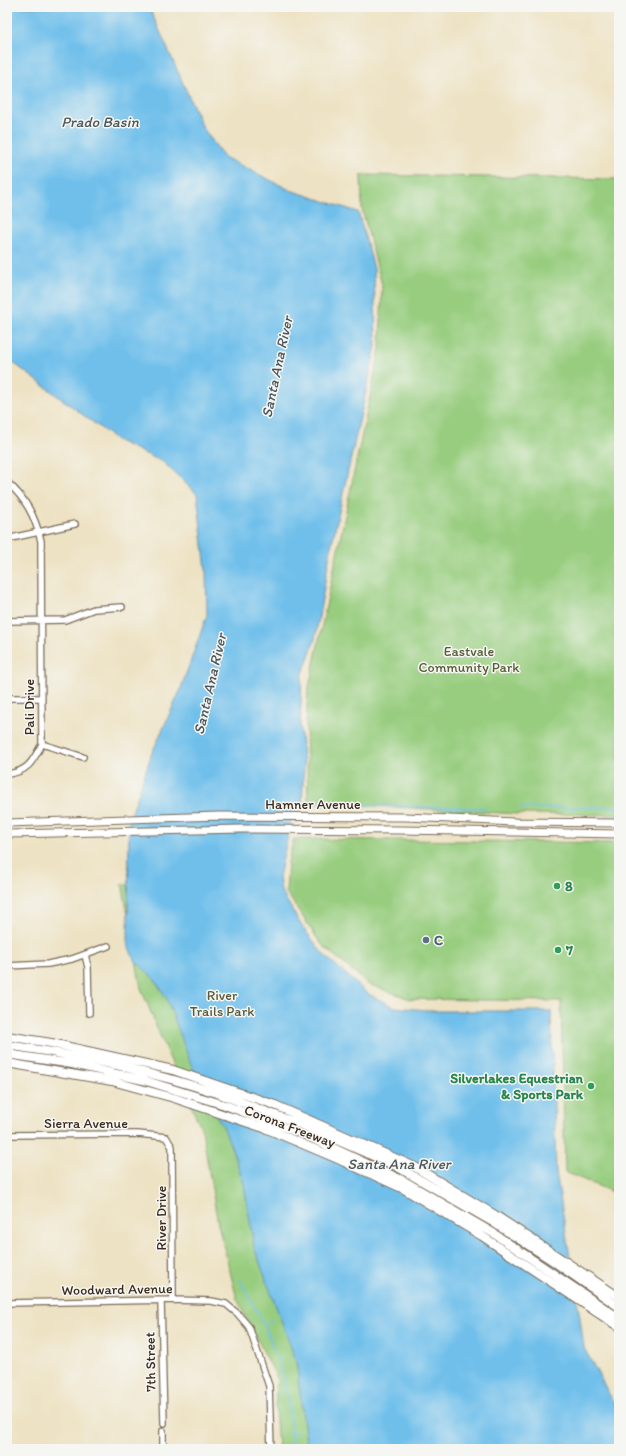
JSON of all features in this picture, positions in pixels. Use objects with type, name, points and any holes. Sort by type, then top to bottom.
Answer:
[{"type":"highway","name":"Corona Freeway","points":[[7,1036],[45,1042],[173,1070],[275,1104],[415,1168],[494,1215],[619,1297]]},
{"type":"highway","points":[[7,1045],[116,1065],[174,1080],[217,1093],[307,1127],[396,1166],[491,1221],[619,1307]]},
{"type":"highway","points":[[7,1054],[72,1064],[143,1080],[174,1094],[225,1105],[307,1136],[404,1181],[493,1233],[619,1318]]},
{"type":"highway","name":"Corona Freeway","points":[[7,1063],[112,1081],[174,1094],[267,1129],[338,1159],[404,1189],[482,1236],[619,1327]]},
{"type":"main road","name":"Hamner Avenue","points":[[7,823],[218,816],[406,817],[515,822],[619,824]]},
{"type":"main road","name":"Hamner Avenue","points":[[7,834],[242,829],[619,834]]},
{"type":"street","name":"Pali Drive","points":[[7,482],[16,490],[26,503],[34,517],[41,540],[42,744],[34,760],[23,770],[7,774]]},
{"type":"street","points":[[7,539],[76,524]]},
{"type":"street","points":[[7,621],[65,620],[94,609],[122,607]]},
{"type":"street","points":[[7,698],[41,698]]},
{"type":"street","points":[[42,744],[83,757]]},
{"type":"street","points":[[7,966],[48,964],[72,959],[108,946]]},
{"type":"street","points":[[85,955],[88,967],[89,1013]]},
{"type":"street","name":"Sierra Avenue","points":[[7,1135],[138,1134],[166,1137]]},
{"type":"street","name":"River Drive","points":[[166,1137],[172,1147],[173,1300]]},
{"type":"street","name":"Woodward Avenue","points":[[7,1303],[173,1300],[211,1301],[226,1304],[249,1326],[269,1386],[271,1449]]},
{"type":"street","name":"7th Street","points":[[161,1301],[164,1423]]},
{"type":"street","points":[[163,1431],[163,1449]]},
{"type":"green space","name":"Eastvale Community Park","points":[[361,175],[619,179],[619,815],[517,814],[308,802],[306,724],[308,692],[380,349],[382,285],[362,209]]},
{"type":"green space","name":"Silverlakes Equestrian & Sports Park","points":[[294,839],[619,843],[619,1196],[565,1172],[561,1001],[410,999],[368,984],[322,945],[286,892],[288,862]]},
{"type":"green space","name":"River Trails Park","points":[[122,883],[277,951],[331,1449],[278,1449],[275,1405],[277,1378],[237,1299],[218,1224],[202,1130],[166,1050],[141,988]]},
{"type":"water","name":"Santa Ana River","points":[[7,7],[149,7],[203,128],[224,157],[290,190],[358,212],[374,268],[376,346],[331,547],[315,639],[302,676],[300,725],[304,766],[302,804],[291,821],[279,877],[281,891],[301,925],[323,954],[368,994],[394,1007],[437,1011],[551,1011],[556,1172],[584,1348],[614,1403],[619,1409],[619,1449],[307,1449],[296,1361],[254,1247],[244,1184],[233,1152],[223,1126],[202,1094],[167,999],[155,980],[133,958],[128,944],[129,822],[151,755],[180,691],[207,615],[206,570],[197,494],[163,462],[118,441],[7,358]]},
{"type":"waterway","points":[[302,804],[486,808]]},
{"type":"waterway","points":[[520,808],[619,807]]},
{"type":"waterway","points":[[240,1280],[264,1324],[272,1320]]},
{"type":"waterway","points":[[264,1324],[279,1361],[288,1398],[291,1433]]},
{"type":"waterway","points":[[290,1449],[291,1433],[297,1433]]},
{"type":"place","name":"8","points":[[557,886]]},
{"type":"place","name":"C","points":[[426,940]]},
{"type":"place","name":"7","points":[[558,950]]},
{"type":"place","name":"Silverlakes Equestrian & Sports Park","points":[[591,1086]]},
{"type":"water label","name":"Prado Basin","points":[[100,122]]}]
